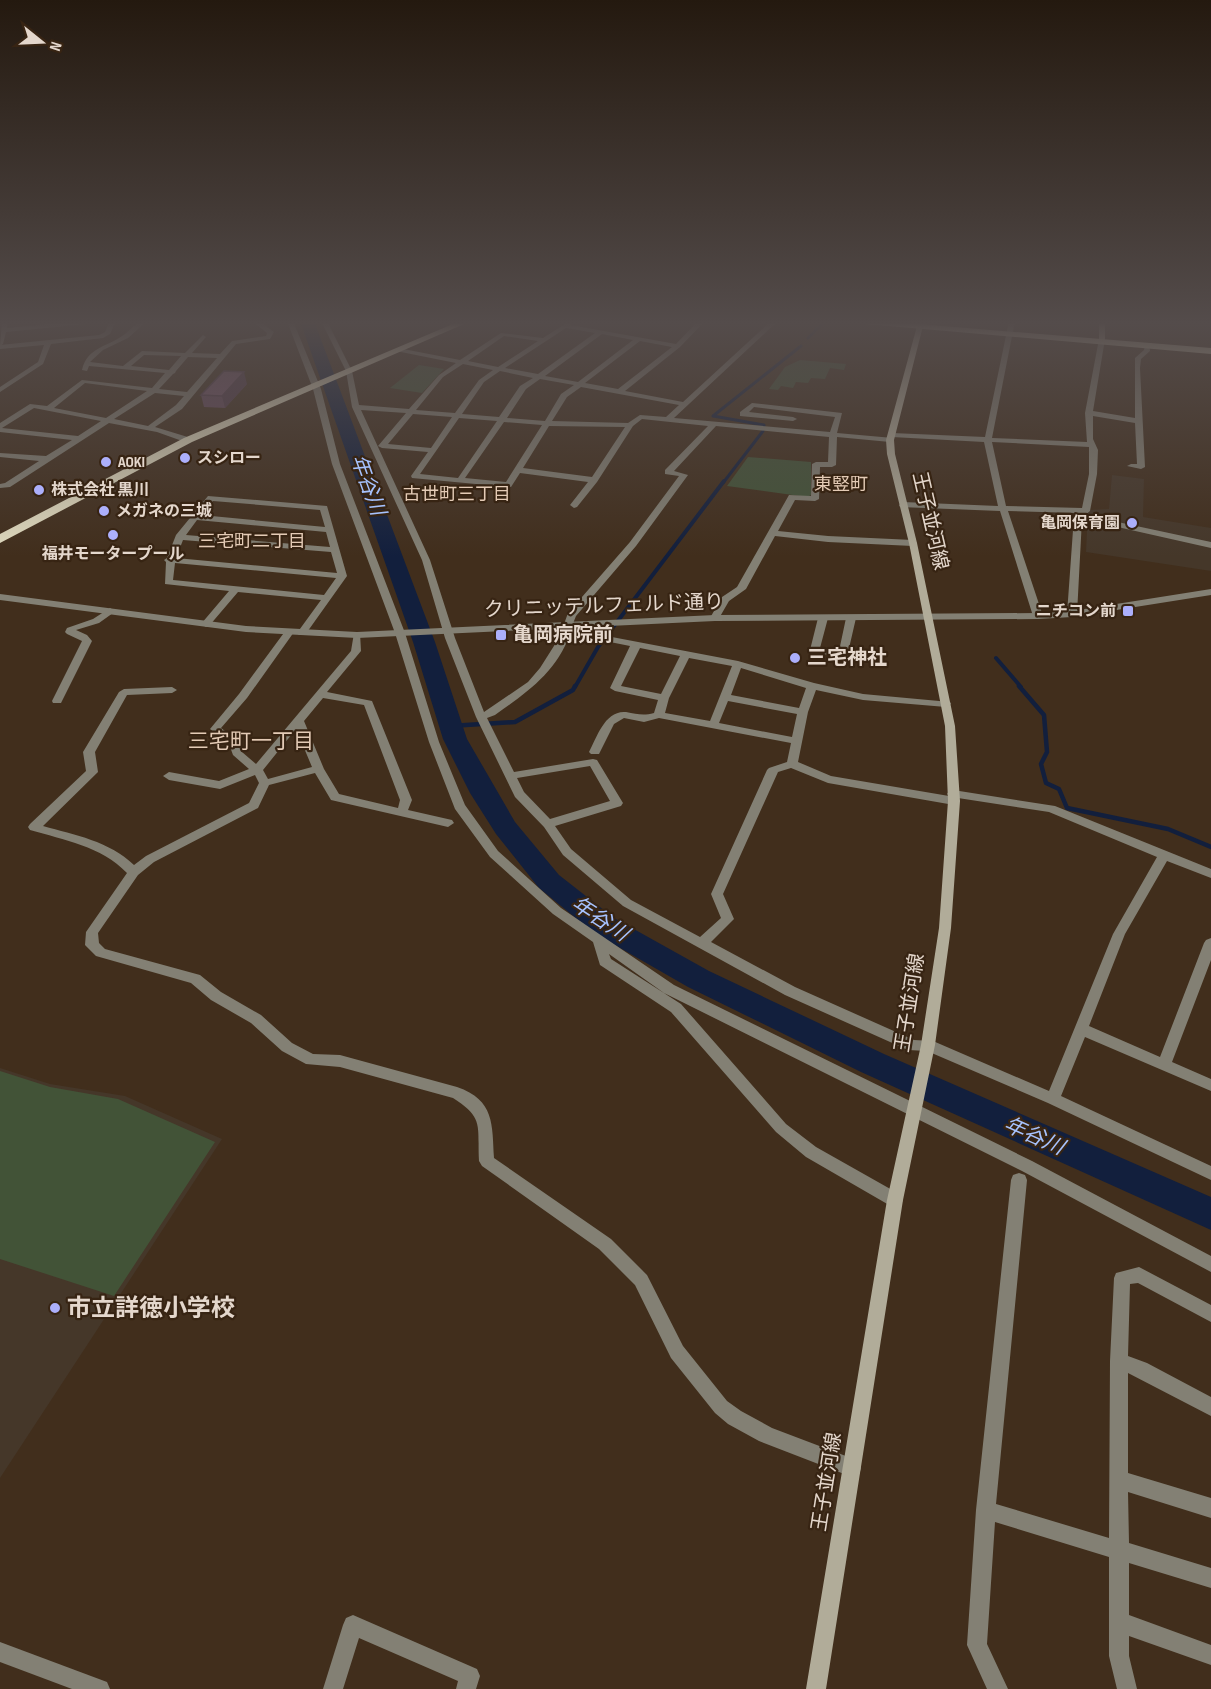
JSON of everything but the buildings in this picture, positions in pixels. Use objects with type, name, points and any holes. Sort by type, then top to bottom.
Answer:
[{"type":"highway","points":[[0,539],[188,440],[282,400]]},
{"type":"main road","name":"王子並河線","points":[[816,1689],[895,1200],[926,1052],[945,928],[953,798],[950,726],[891,438],[901,400]]},
{"type":"street","points":[[48,409],[60,400]]},
{"type":"street","points":[[0,486],[7,485],[139,400]]},
{"type":"street","points":[[149,428],[186,400]]},
{"type":"street","points":[[320,400],[336,464],[403,633],[434,742],[459,806],[494,854],[523,883],[599,942],[669,988],[914,1106],[1211,1264]]},
{"type":"street","points":[[354,400],[426,560],[481,717],[519,794],[548,824],[567,852],[627,903],[790,991],[926,1052],[1053,1099],[1211,1173]]},
{"type":"street","points":[[420,400],[382,446],[432,450]]},
{"type":"street","points":[[467,400],[415,476],[508,485],[562,400]]},
{"type":"street","points":[[460,480],[515,400]]},
{"type":"street","points":[[661,400],[684,404]]},
{"type":"street","points":[[668,420],[689,400]]},
{"type":"street","points":[[997,400],[988,440],[1002,507],[1029,579],[1038,616]]},
{"type":"street","points":[[1072,614],[1082,514],[1093,474],[1089,413],[1091,400]]},
{"type":"street","points":[[1131,466],[1141,468],[1139,400]]},
{"type":"street","points":[[715,618],[725,599],[741,589],[792,497],[815,499],[816,464],[832,465],[833,434],[839,415],[799,406],[752,405],[743,414],[794,419]]},
{"type":"street","points":[[0,428],[33,406],[171,432],[188,440]]},
{"type":"street","points":[[790,431],[799,406]]},
{"type":"street","points":[[356,407],[547,423],[630,425]]},
{"type":"street","points":[[1089,413],[1140,421]]},
{"type":"street","points":[[574,505],[594,480],[630,425],[640,417],[891,438],[988,440],[1092,446]]},
{"type":"street","points":[[481,717],[491,713],[532,684],[564,638],[571,615],[633,544],[684,475],[668,472],[714,424]]},
{"type":"street","points":[[0,428],[80,438]]},
{"type":"street","points":[[0,455],[48,459]]},
{"type":"street","points":[[517,470],[594,480]]},
{"type":"street","points":[[302,633],[327,598],[342,576],[324,508],[211,498],[179,537],[168,560],[168,582],[327,598]]},
{"type":"street","points":[[903,505],[1002,507],[1082,514],[1211,545]]},
{"type":"street","points":[[195,517],[329,530]]},
{"type":"street","points":[[774,533],[828,539],[913,543]]},
{"type":"street","points":[[179,537],[335,550]]},
{"type":"street","points":[[168,560],[342,576]]},
{"type":"street","points":[[206,624],[235,590]]},
{"type":"street","name":"クリニッテルフェルド通り","points":[[0,597],[206,624],[302,633],[357,635],[715,618],[1038,616],[1072,614],[1211,592]]},
{"type":"street","points":[[57,701],[87,641],[70,632],[72,628],[96,621],[110,611]]},
{"type":"street","points":[[823,618],[815,650],[843,655],[850,618]]},
{"type":"street","points":[[567,626],[572,632],[738,664],[812,686],[881,700],[946,704]]},
{"type":"street","points":[[261,777],[237,753],[234,743],[214,729],[243,696],[289,632]]},
{"type":"street","points":[[357,635],[356,651],[298,720],[261,777],[254,805],[150,859],[134,872],[92,932],[92,945],[101,953],[195,979],[216,996],[256,1019],[287,1047],[311,1060],[340,1061],[458,1093],[474,1102],[484,1113],[488,1130],[487,1161],[605,1244],[640,1280],[676,1352],[719,1405],[742,1424],[852,1468]]},
{"type":"street","points":[[636,645],[615,688],[664,698]]},
{"type":"street","points":[[659,715],[664,698],[685,655]]},
{"type":"street","points":[[713,726],[738,664]]},
{"type":"street","points":[[792,764],[803,712],[812,686]]},
{"type":"street","points":[[134,872],[122,857],[99,846],[34,827],[92,772],[89,752],[124,692],[172,690]]},
{"type":"street","points":[[320,694],[368,703],[406,800],[402,812]]},
{"type":"street","points":[[725,697],[803,712]]},
{"type":"street","points":[[595,752],[610,722],[623,715],[644,720],[659,715],[796,741]]},
{"type":"street","points":[[298,720],[318,769],[335,797],[448,823]]},
{"type":"street","points":[[510,776],[593,762],[617,803],[548,824]]},
{"type":"street","points":[[702,943],[728,919],[717,894],[773,770],[792,764],[828,779],[953,798],[1051,809],[1211,874]]},
{"type":"street","points":[[169,776],[220,785],[318,769]]},
{"type":"street","points":[[1053,1099],[1119,934],[1164,855]]},
{"type":"street","points":[[599,942],[605,962],[676,1008],[781,1128],[811,1152],[895,1200]]},
{"type":"street","points":[[1164,1064],[1179,1018],[1211,943]]},
{"type":"street","points":[[1081,1029],[1211,1085]]},
{"type":"street","points":[[998,1689],[977,1645],[986,1510],[1019,1180]]},
{"type":"street","points":[[1127,1689],[1119,1656],[1119,1361],[1122,1278],[1139,1275],[1211,1314]]},
{"type":"street","points":[[1119,1361],[1141,1369],[1211,1407]]},
{"type":"street","points":[[1120,1480],[1211,1508]]},
{"type":"street","points":[[986,1510],[1211,1578]]},
{"type":"street","points":[[1119,1622],[1211,1655]]},
{"type":"street","points":[[333,1689],[353,1624],[470,1676],[466,1689]]},
{"type":"street","points":[[0,1652],[100,1689]]},
{"type":"shaded area","name":"亀岡保育園","points":[[1112,475],[1144,479],[1143,517],[1211,528],[1211,571],[1086,552],[1088,510],[1109,509]]},
{"type":"shaded area","name":"市立詳徳小学校","points":[[0,1068],[50,1084],[125,1096],[222,1139],[0,1478]]},
{"type":"green space","points":[[748,457],[811,462],[811,495],[807,497],[727,486]]},
{"type":"green space","name":"市立詳徳小学校","points":[[0,1071],[50,1087],[118,1099],[215,1142],[114,1296],[0,1259]]},
{"type":"waterway","name":"年谷川","points":[[335,400],[424,642],[455,739],[483,793],[506,828],[526,856],[549,881],[604,925],[635,945],[698,979],[873,1063],[1211,1214]]},
{"type":"waterway","points":[[723,483],[763,431],[764,425],[713,416],[733,400]]},
{"type":"waterway","points":[[575,687],[598,647],[724,481]]},
{"type":"waterway","points":[[996,658],[1021,687]]},
{"type":"waterway","points":[[450,726],[515,722],[573,690],[575,686]]},
{"type":"waterway","points":[[1019,686],[1044,715],[1047,752],[1041,764],[1046,783],[1059,789],[1067,808],[1168,829],[1211,847]]},
{"type":"place","name":"スシロー","points":[[185,458]]},
{"type":"place","name":"AOKI","points":[[106,462]]},
{"type":"place","name":"株式会社 黒川","points":[[39,490]]},
{"type":"place","name":"メガネの三城","points":[[104,511]]},
{"type":"place","name":"亀岡保育園","points":[[1132,523]]},
{"type":"place","name":"福井モータープール","points":[[113,535]]},
{"type":"place","name":"ニチコン前","points":[[1128,611]]},
{"type":"place","name":"亀岡病院前","points":[[501,635]]},
{"type":"place","name":"三宅神社","points":[[795,658]]},
{"type":"place","name":"市立詳徳小学校","points":[[55,1308]]},
{"type":"district","name":"東竪町","points":[[841,484]]},
{"type":"district","name":"古世町三丁目","points":[[457,494]]},
{"type":"district","name":"三宅町二丁目","points":[[252,541]]},
{"type":"district","name":"三宅町一丁目","points":[[251,741]]}]
